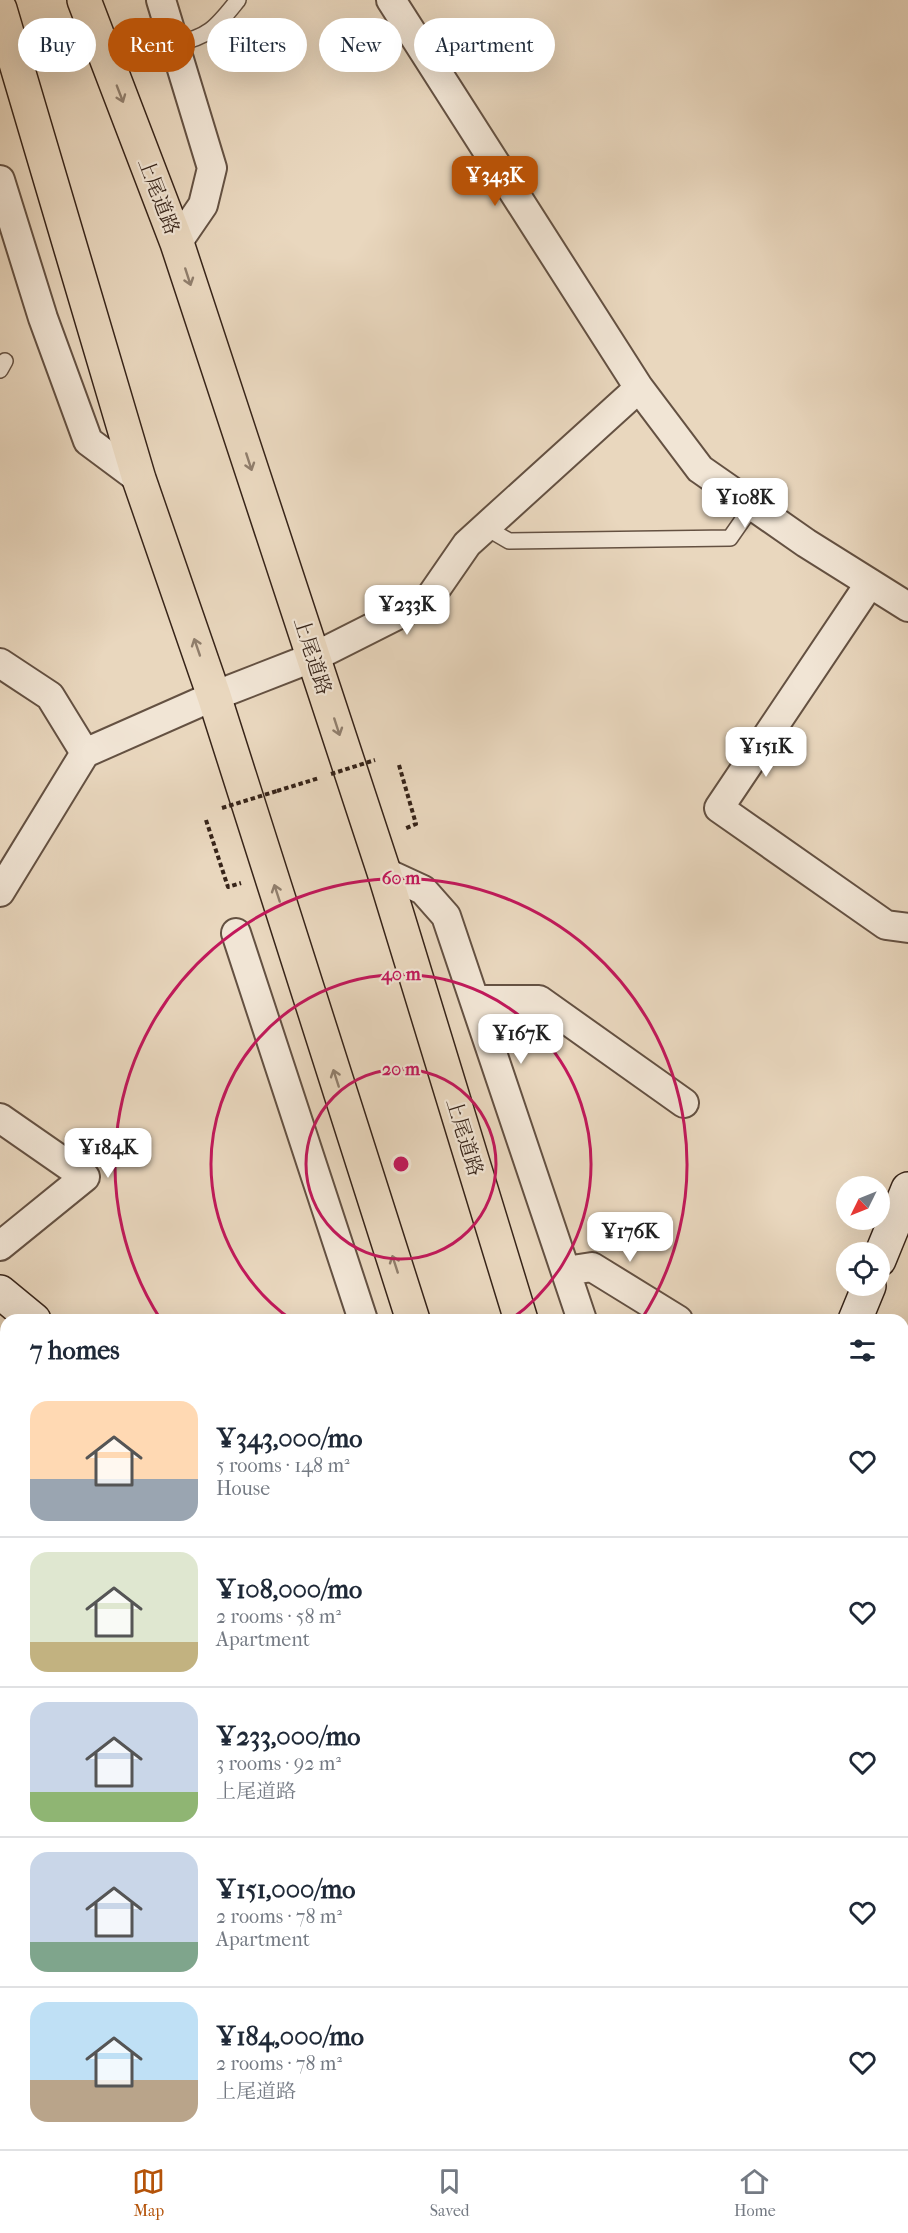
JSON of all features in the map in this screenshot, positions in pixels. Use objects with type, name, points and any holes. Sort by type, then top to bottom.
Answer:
[{"type":"highway","name":"上尾道路","points":[[84,0],[177,243],[314,657],[384,872],[518,1314]]},
{"type":"highway","points":[[0,9],[139,479],[214,696],[411,1314]]},
{"type":"street","points":[[161,0],[167,18]]},
{"type":"street","points":[[391,0],[639,388],[700,469],[908,607]]},
{"type":"street","points":[[177,243],[203,205],[212,168],[183,72]]},
{"type":"street","points":[[0,180],[43,318],[87,441],[139,479]]},
{"type":"street","points":[[0,892],[85,753],[214,696],[314,657],[429,599],[466,544],[639,388]]},
{"type":"street","points":[[870,583],[719,808],[886,926],[908,928]]},
{"type":"street","points":[[0,663],[50,696],[85,753]]},
{"type":"street","points":[[384,872],[423,890],[446,916],[580,1314]]},
{"type":"street","points":[[236,933],[361,1314]]},
{"type":"street","points":[[475,1000],[539,1000],[684,1103]]},
{"type":"street","points":[[0,1118],[85,1177],[0,1245]]},
{"type":"street","points":[[886,1242],[908,1189]]},
{"type":"street","points":[[566,1271],[592,1267],[668,1314]]},
{"type":"street","points":[[0,1292],[27,1314]]},
{"type":"street","points":[[857,1314],[865,1296]]},
{"type":"lane","points":[[195,40],[216,27],[238,0]]},
{"type":"lane","points":[[485,528],[509,541],[730,538],[753,505]]},
{"type":"path","points":[[222,808],[375,760]]}]
